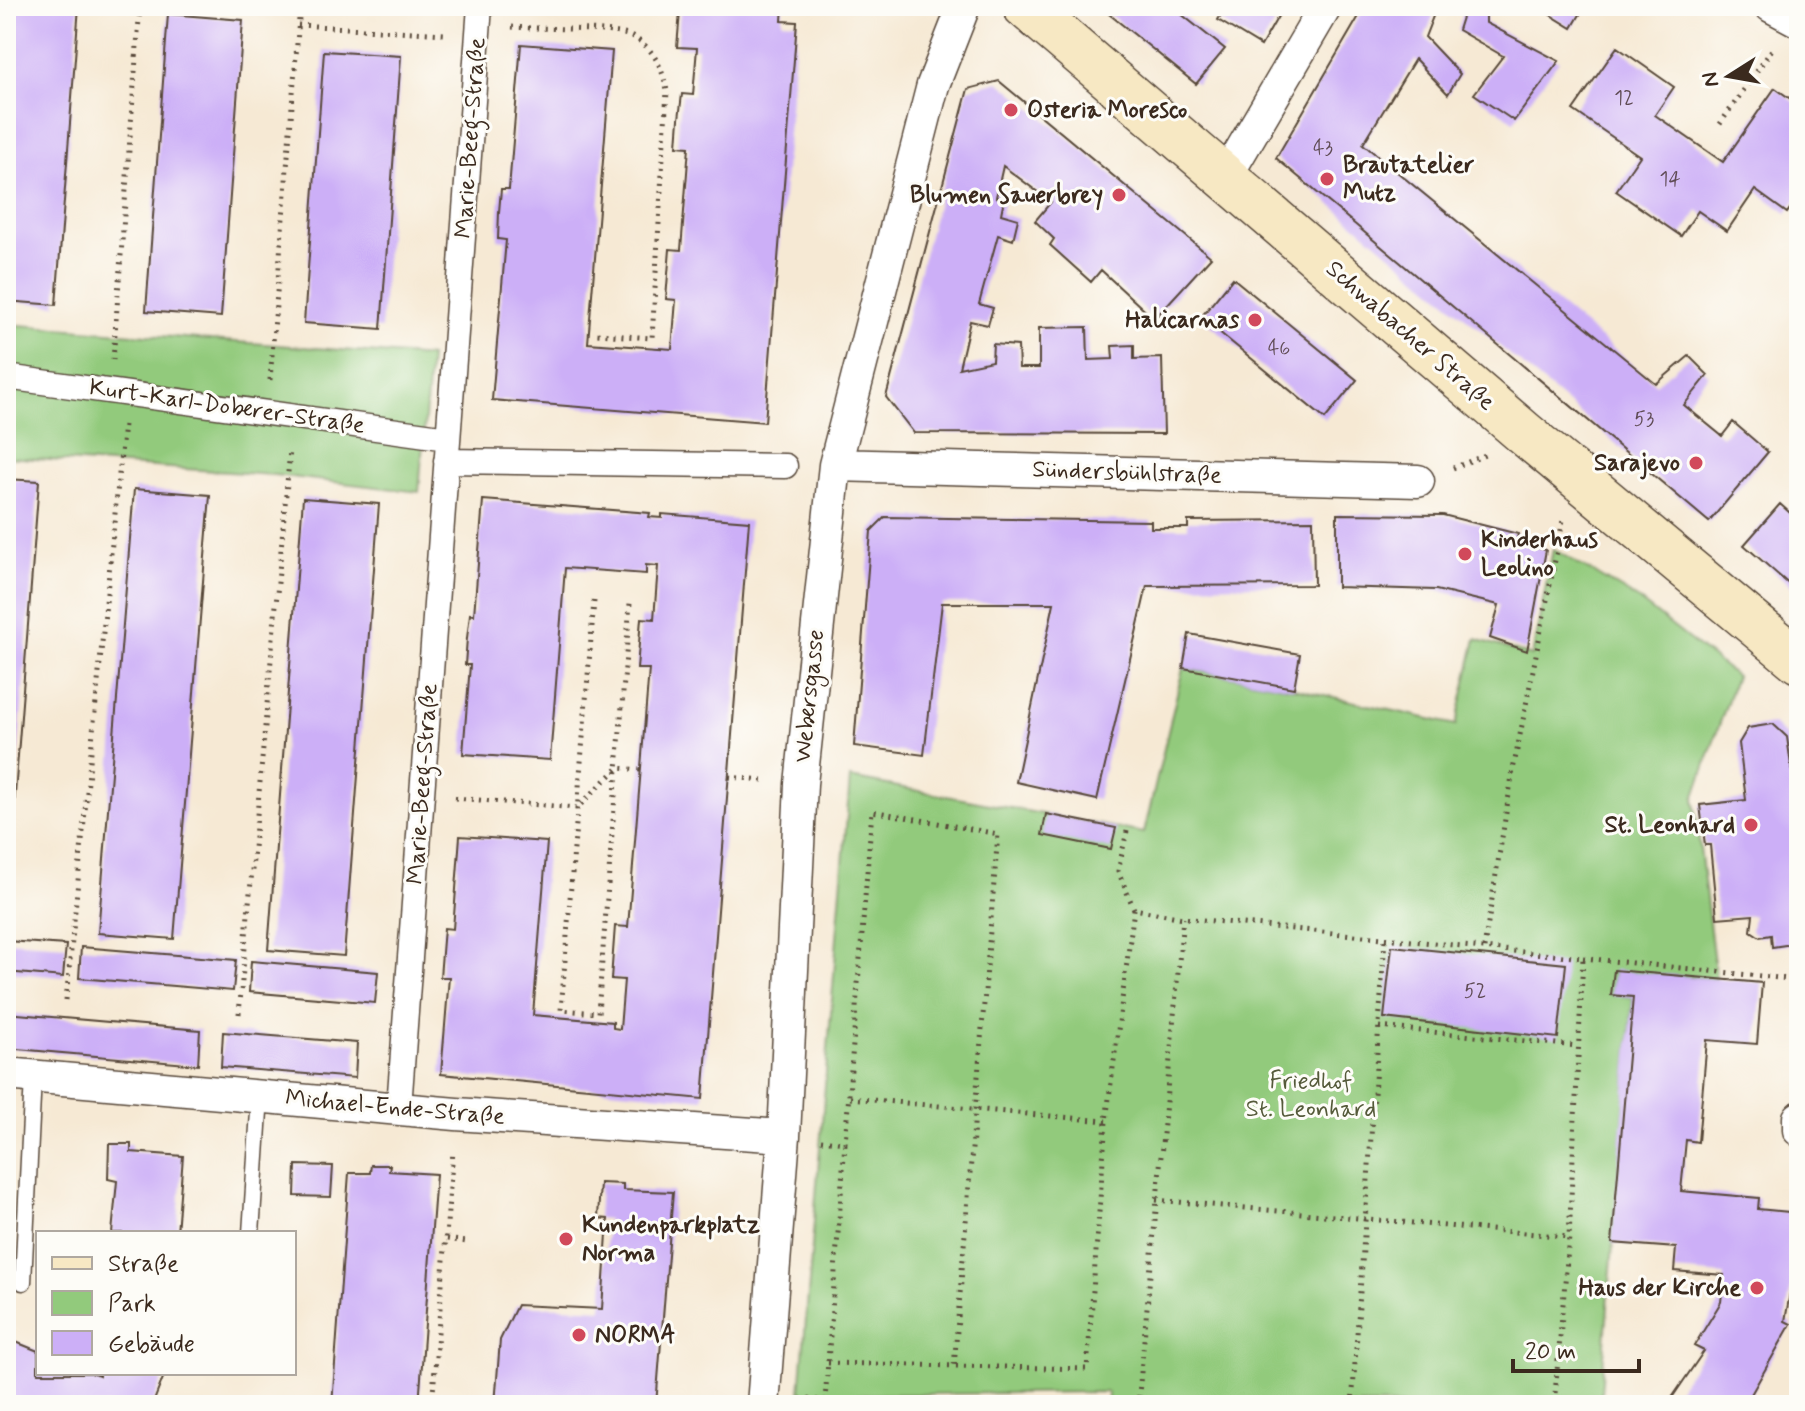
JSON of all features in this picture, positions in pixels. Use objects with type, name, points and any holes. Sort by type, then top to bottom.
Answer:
[{"type":"main road","name":"Schwabacher Straße","points":[[1025,6],[1524,433],[1799,661]]},
{"type":"street","name":"Webersgasse","points":[[763,1401],[784,1136],[801,784],[835,465],[933,85],[964,6]]},
{"type":"street","points":[[1225,178],[1326,6]]},
{"type":"street","name":"Marie-Beeg-Straße","points":[[399,1107],[479,22]]},
{"type":"street","name":"Kurt-Karl-Doberer-Straße","points":[[6,377],[293,417],[447,449]]},
{"type":"street","points":[[447,449],[785,466]]},
{"type":"street","name":"Sündersbühlstraße","points":[[835,465],[1418,481]]},
{"type":"street","name":"Michael-Ende-Straße","points":[[19,1075],[456,1114],[784,1136]]},
{"type":"street","points":[[1799,1118],[1799,1130]]},
{"type":"lane","points":[[19,1075],[23,1282]]},
{"type":"lane","points":[[251,1231],[260,1096]]},
{"type":"path","points":[[116,319],[140,6]]},
{"type":"path","points":[[268,413],[300,6]]},
{"type":"path","points":[[1720,124],[1791,13]]},
{"type":"path","points":[[298,25],[479,22],[629,35],[653,55],[661,67],[667,91],[652,338],[597,334]]},
{"type":"path","points":[[66,1000],[127,394]]},
{"type":"path","points":[[239,1014],[293,417]]},
{"type":"path","points":[[1418,481],[1485,456],[1524,433]]},
{"type":"path","points":[[1484,948],[1513,770],[1563,520]]},
{"type":"path","points":[[594,601],[561,1010],[598,1013],[630,603]]},
{"type":"path","points":[[422,796],[577,808],[618,768],[641,770]]},
{"type":"path","points":[[763,1401],[825,1400],[872,811],[998,834],[954,1367]]},
{"type":"path","points":[[828,1363],[1087,1369],[1106,1121],[1134,909],[1118,871],[1127,831]]},
{"type":"path","points":[[1134,909],[1183,918],[1799,980]]},
{"type":"path","points":[[1138,1405],[1183,918]]},
{"type":"path","points":[[1352,1405],[1385,939]]},
{"type":"path","points":[[1554,1405],[1569,1237],[1583,958]]},
{"type":"path","points":[[1379,1027],[1578,1046]]},
{"type":"path","points":[[850,1098],[1106,1121]]},
{"type":"path","points":[[432,1405],[456,1114]]},
{"type":"path","points":[[829,1141],[845,1143]]},
{"type":"path","points":[[1156,1200],[1569,1237]]},
{"type":"path","points":[[447,1239],[467,1242]]},
{"type":"green space","points":[[6,324],[430,357],[419,492],[274,475],[6,457]]},
{"type":"green space","name":"Friedhof St. Leonhard","points":[[1553,549],[1636,598],[1736,676],[1694,799],[1716,979],[1614,971],[1612,995],[1633,997],[1600,1405],[1107,1405],[1108,1392],[834,1395],[832,1405],[799,1405],[850,778],[1144,833],[1183,668],[1294,688],[1456,725],[1476,639],[1532,656]]},
{"type":"building","points":[[6,6],[79,6],[56,305],[6,301]]},
{"type":"building","points":[[595,6],[783,6],[782,21],[797,22],[765,422],[492,400],[506,240],[498,239],[499,212],[501,189],[509,189],[521,44],[612,51],[588,343],[672,349],[676,300],[666,299],[670,249],[681,250],[689,147],[677,146],[679,119],[682,94],[693,95],[697,48],[677,47],[680,12]]},
{"type":"building","points":[[1099,6],[1171,6],[1225,49],[1196,84]]},
{"type":"building","points":[[1226,6],[1284,6],[1261,46],[1218,20]]},
{"type":"building","points":[[1365,6],[1437,6],[1425,37],[1460,74],[1448,94],[1415,59],[1363,144],[1656,384],[1689,356],[1708,375],[1684,405],[1722,436],[1733,422],[1768,452],[1709,522],[1276,158]]},
{"type":"building","points":[[1446,6],[1486,6],[1486,23],[1559,61],[1514,121],[1474,94],[1503,56],[1458,30],[1463,14]]},
{"type":"building","points":[[1536,6],[1585,6],[1572,28]]},
{"type":"building","points":[[168,14],[243,20],[221,317],[146,311]]},
{"type":"building","points":[[1617,47],[1674,87],[1655,115],[1723,162],[1775,88],[1799,105],[1799,196],[1787,213],[1755,190],[1727,231],[1698,211],[1681,236],[1616,191],[1640,156],[1573,110]]},
{"type":"building","points":[[324,51],[401,56],[381,329],[304,323]]},
{"type":"building","points":[[999,81],[1211,257],[1154,319],[1101,270],[1091,282],[1050,245],[1054,239],[1035,221],[1051,202],[1003,166],[996,197],[1004,199],[1001,214],[1018,219],[1013,240],[998,235],[979,304],[993,308],[988,325],[970,321],[959,368],[992,361],[993,344],[1018,346],[1019,368],[1039,368],[1039,328],[1087,327],[1088,360],[1113,359],[1112,346],[1134,345],[1134,359],[1162,358],[1164,434],[914,433],[886,397],[968,89]]},
{"type":"building","points":[[1233,278],[1357,380],[1325,419],[1201,317]]},
{"type":"building","points":[[6,479],[39,481],[8,886],[6,886]]},
{"type":"building","points":[[134,489],[210,495],[174,939],[98,933]]},
{"type":"building","points":[[303,498],[379,504],[344,956],[268,950]]},
{"type":"building","points":[[483,500],[650,513],[649,517],[662,518],[662,514],[749,521],[703,1099],[441,1074],[449,977],[440,977],[444,928],[453,929],[460,836],[547,842],[533,1015],[613,1022],[613,1028],[620,1029],[624,980],[611,979],[615,926],[628,927],[649,669],[637,669],[641,618],[654,619],[658,566],[646,565],[646,574],[565,568],[550,760],[463,754],[470,665],[465,665],[467,638],[470,614],[474,615]]},
{"type":"building","points":[[1780,504],[1799,521],[1799,593],[1744,545]]},
{"type":"building","points":[[1337,514],[1443,515],[1518,534],[1516,542],[1546,550],[1527,651],[1490,638],[1499,605],[1436,590],[1337,587]]},
{"type":"building","points":[[885,517],[1151,521],[1151,528],[1188,528],[1188,521],[1313,520],[1314,585],[1147,586],[1097,800],[1016,782],[1054,603],[942,603],[924,755],[854,746],[871,531]]},
{"type":"building","points":[[1189,634],[1300,654],[1294,688],[1183,668]]},
{"type":"building","name":"St. Leonhard","points":[[1773,724],[1787,737],[1795,793],[1799,795],[1799,943],[1772,947],[1771,935],[1760,937],[1751,931],[1753,915],[1717,918],[1710,845],[1705,845],[1700,805],[1746,800],[1739,743],[1748,728]]},
{"type":"building","points":[[1046,814],[1116,828],[1111,849],[1042,835]]},
{"type":"building","points":[[6,941],[66,945],[63,977],[6,972]]},
{"type":"building","points":[[1392,946],[1566,964],[1558,1038],[1384,1018]]},
{"type":"building","points":[[81,947],[236,960],[233,991],[79,978]]},
{"type":"building","points":[[251,961],[378,972],[375,1003],[249,992]]},
{"type":"building","points":[[1614,970],[1762,983],[1757,1044],[1707,1040],[1698,1142],[1686,1140],[1681,1191],[1759,1198],[1758,1209],[1799,1213],[1799,1242],[1785,1321],[1791,1324],[1745,1405],[1667,1405],[1704,1351],[1694,1346],[1721,1302],[1724,1275],[1674,1271],[1676,1248],[1612,1243],[1633,997],[1611,995]]},
{"type":"building","points":[[6,1013],[200,1030],[198,1065],[6,1048]]},
{"type":"building","points":[[223,1032],[357,1043],[355,1078],[221,1067]]},
{"type":"building","points":[[109,1144],[131,1144],[131,1152],[183,1156],[177,1231],[112,1231],[117,1181],[108,1179]]},
{"type":"building","points":[[296,1165],[333,1166],[331,1197],[295,1196]]},
{"type":"building","points":[[371,1165],[390,1165],[389,1171],[436,1174],[419,1405],[332,1405],[349,1173],[370,1173]]},
{"type":"building","points":[[600,1183],[623,1184],[623,1190],[673,1192],[656,1405],[495,1405],[500,1340],[517,1305],[602,1309],[608,1219],[598,1218]]},
{"type":"building","points":[[6,1338],[36,1350],[36,1375],[164,1375],[154,1401],[164,1405],[6,1405]]},
{"type":"place","name":"Osteria Moresco","points":[[1011,110]]},
{"type":"place","name":"Brautatelier Mutz","points":[[1327,179]]},
{"type":"place","name":"Blumen Sauerbrey","points":[[1119,195]]},
{"type":"place","name":"Halicarnas","points":[[1255,320]]},
{"type":"place","name":"Sarajevo","points":[[1696,463]]},
{"type":"place","name":"Kinderhaus Leolino","points":[[1465,554]]},
{"type":"place","name":"St. Leonhard","points":[[1751,825]]},
{"type":"place","name":"Kundenparkplatz Norma","points":[[566,1239]]},
{"type":"place","name":"Haus der Kirche","points":[[1757,1288]]},
{"type":"place","name":"NORMA","points":[[579,1335]]}]
